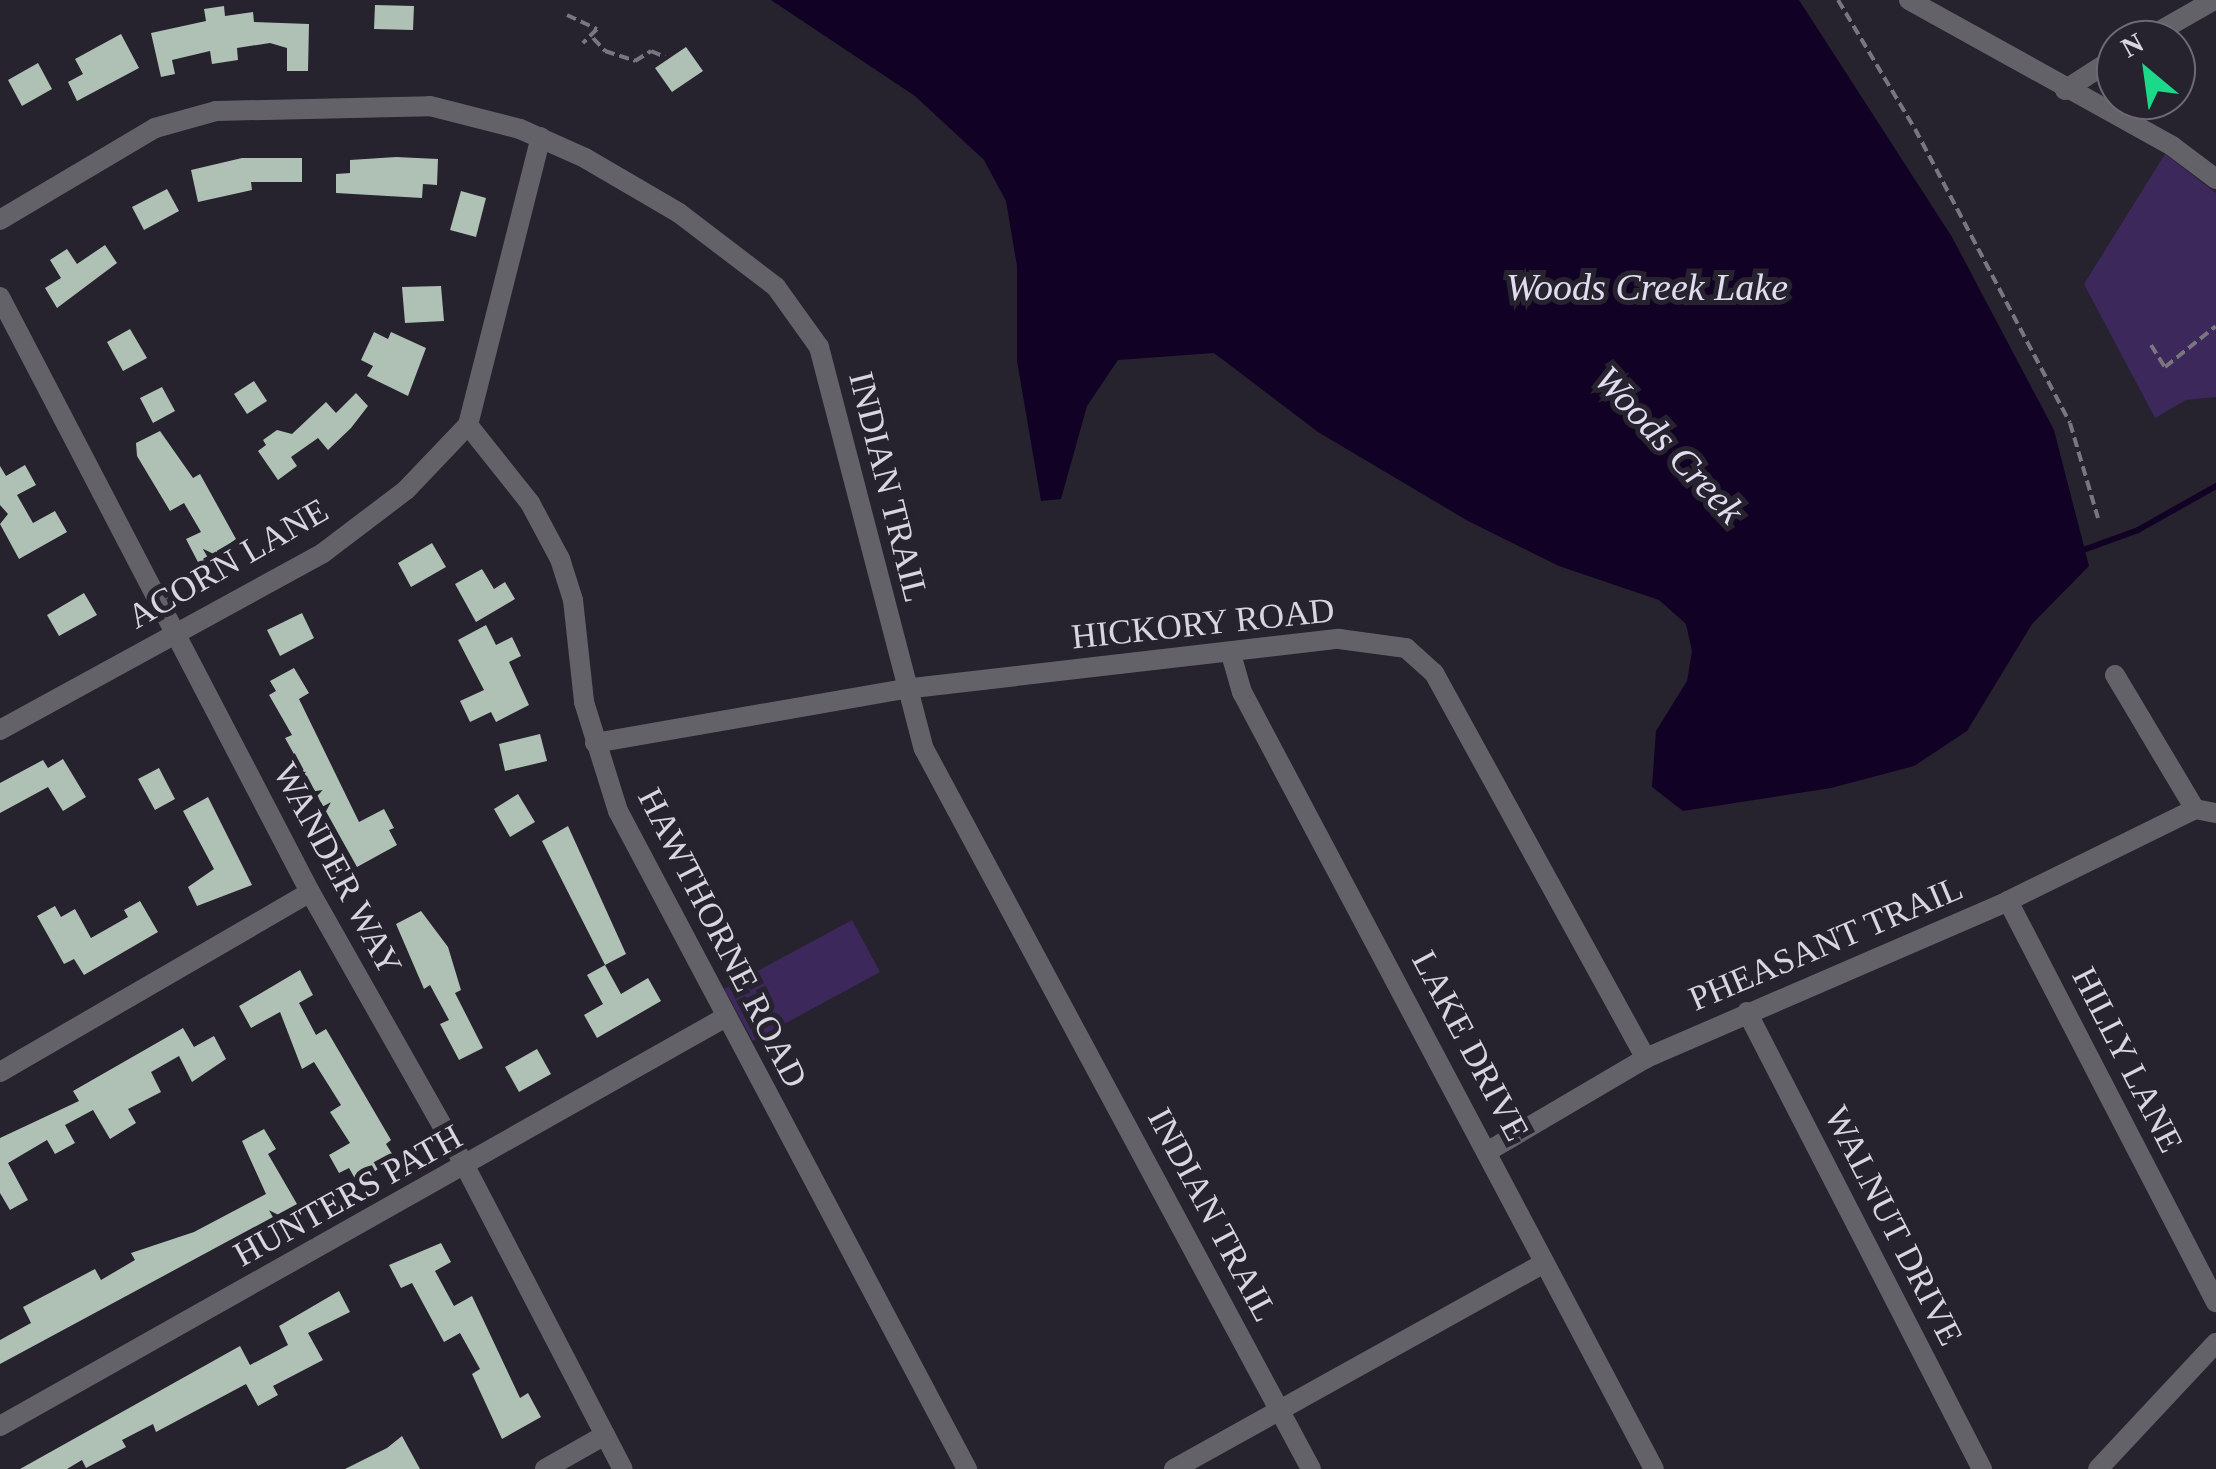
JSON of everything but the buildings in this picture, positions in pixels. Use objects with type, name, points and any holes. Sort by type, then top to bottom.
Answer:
[{"type":"street","points":[[1909,0],[2172,146],[2216,179]]},
{"type":"street","points":[[2179,20],[2214,0]]},
{"type":"street","points":[[2065,90],[2096,71]]},
{"type":"street","name":"INDIAN TRAIL","points":[[0,220],[156,128],[216,111],[430,106],[541,136],[679,213],[776,287],[819,347],[904,689],[924,749],[1312,1469]]},
{"type":"street","name":"ACORN LANE","points":[[0,730],[323,553],[406,490],[468,425],[541,136]]},
{"type":"street","name":"WANDER WAY","points":[[0,297],[310,892],[466,1168],[624,1469]]},
{"type":"street","name":"HAWTHORNE ROAD","points":[[468,425],[530,503],[560,559],[574,600],[576,658],[594,743],[618,812],[966,1469]]},
{"type":"street","name":"HICKORY ROAD","points":[[594,743],[904,689],[1231,654],[1338,638],[1406,648],[1434,673],[1646,1058]]},
{"type":"street","name":"LAKE DRIVE","points":[[1231,654],[1242,692],[1490,1150],[1542,1264],[1654,1469]]},
{"type":"street","points":[[2115,675],[2206,811]]},
{"type":"street","name":"PHEASANT TRAIL","points":[[1490,1150],[1646,1058],[2206,811]]},
{"type":"street","points":[[0,1072],[310,892]]},
{"type":"street","name":"HILLY LANE","points":[[2008,901],[2216,1302]]},
{"type":"street","name":"WALNUT DRIVE","points":[[1746,1012],[1982,1469]]},
{"type":"street","name":"HUNTERS PATH","points":[[0,1426],[466,1168],[724,1018]]},
{"type":"street","points":[[1174,1469],[1542,1264]]},
{"type":"street","points":[[2098,1469],[2216,1343]]},
{"type":"street","points":[[545,1469],[606,1435]]},
{"type":"path","points":[[1838,0],[1915,129],[2070,424],[2098,518]]},
{"type":"path","points":[[567,15],[597,29],[593,38],[583,43]]},
{"type":"path","points":[[593,38],[605,51],[635,61],[659,50],[665,57]]},
{"type":"path","points":[[2151,345],[2165,367],[2216,326]]},
{"type":"shaded area","points":[[2165,154],[2216,193],[2216,397],[2186,400],[2155,418],[2084,284]]},
{"type":"shaded area","points":[[852,920],[880,972],[753,1041],[724,989]]},
{"type":"water","name":"Woods Creek Lake","points":[[771,0],[1799,0],[1952,237],[2054,430],[2089,566],[2032,624],[1967,731],[1914,766],[1831,788],[1683,811],[1652,787],[1656,731],[1687,681],[1692,651],[1686,624],[1659,600],[1559,566],[1468,521],[1318,432],[1214,353],[1118,360],[1087,406],[1061,499],[1041,501],[1017,361],[1017,266],[1006,201],[984,160],[915,96]]},
{"type":"waterway","name":"Woods Creek","points":[[2078,552],[2138,530],[2216,486]]}]
